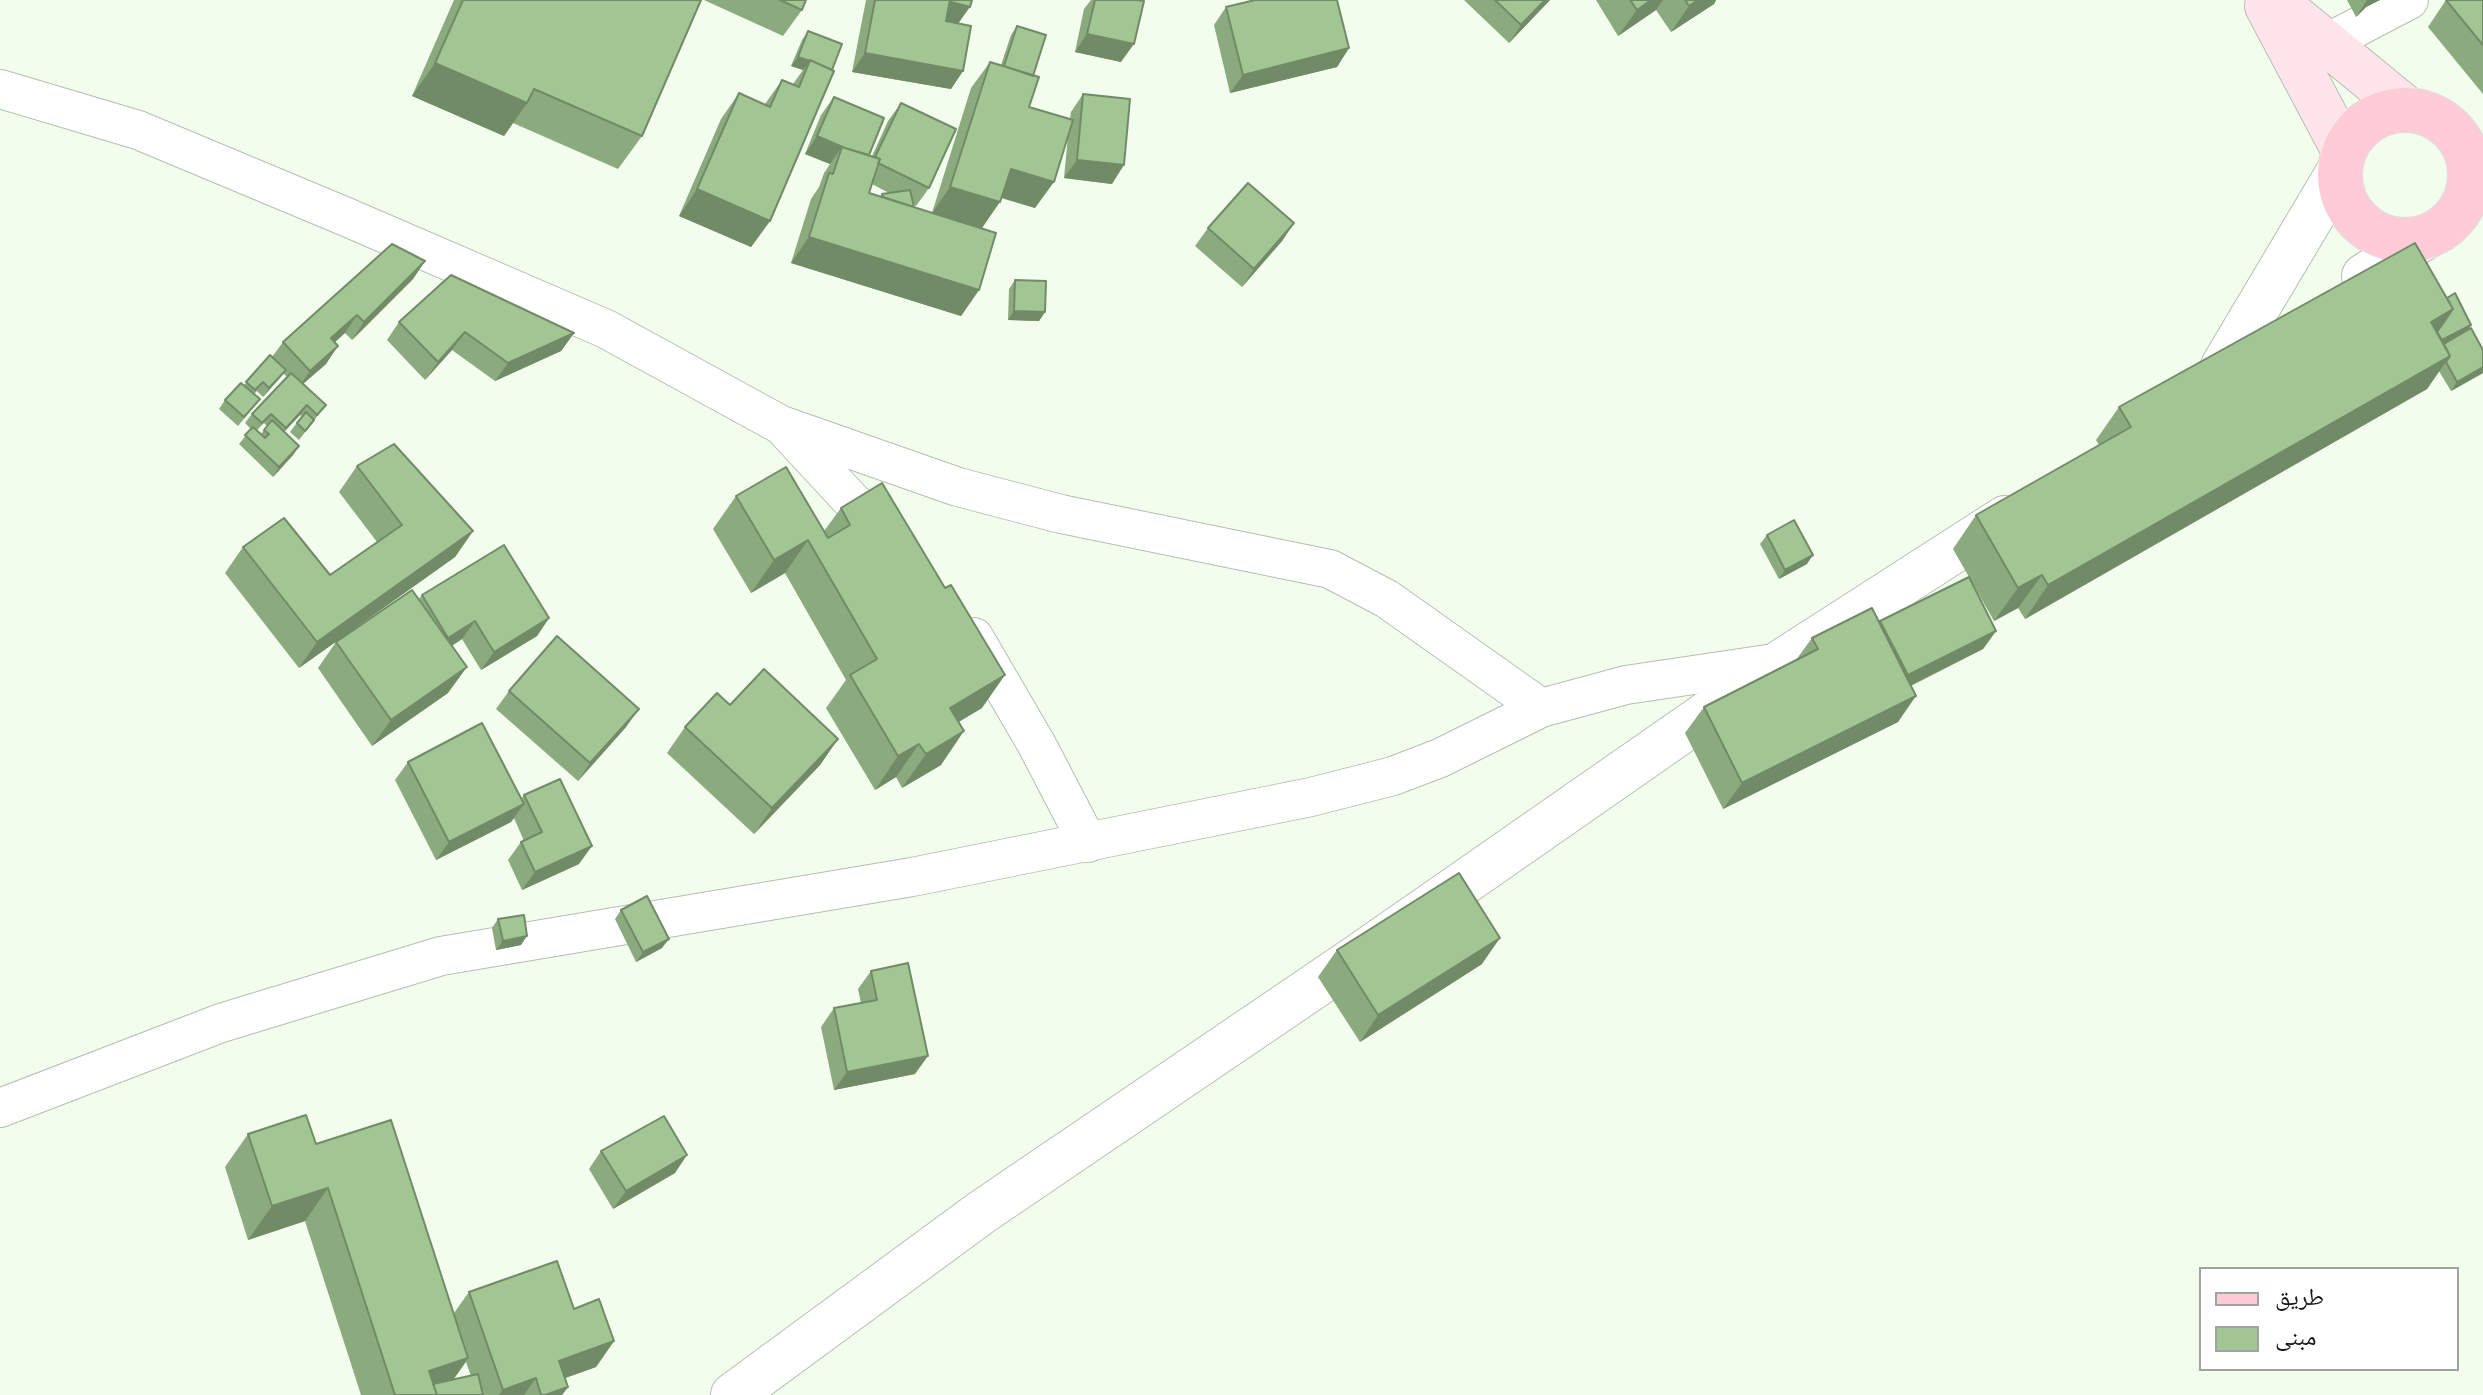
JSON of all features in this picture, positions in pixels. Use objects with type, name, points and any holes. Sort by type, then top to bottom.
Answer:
[{"type":"main road","points":[[2265,0],[2341,161],[2341,192],[2349,211],[2363,226],[2391,238],[2454,225],[2466,199],[2476,161],[2446,125],[2429,114],[2408,110],[2388,112],[2369,120],[2354,134],[2341,161]]},
{"type":"main road","points":[[2274,0],[2408,110]]},
{"type":"street","points":[[2325,44],[2409,0]]},
{"type":"street","points":[[0,89],[138,130],[359,222],[606,329],[781,425],[958,487],[1061,514],[1330,569],[1387,599],[1541,708]]},
{"type":"street","points":[[2223,366],[2341,161]]},
{"type":"street","points":[[2185,392],[2316,307],[2454,225]]},
{"type":"street","points":[[781,425],[916,570]]},
{"type":"street","points":[[733,1395],[982,1212],[1369,949],[1781,662],[2035,497]]},
{"type":"street","points":[[948,605],[977,641],[1088,843]]},
{"type":"street","points":[[0,1108],[221,1023],[441,956],[912,877],[1088,843],[1393,776],[1440,758],[1541,708],[1626,685],[1781,662]]},
{"type":"building","points":[[463,0],[701,0],[642,136],[534,89],[527,103],[435,63]]},
{"type":"building","points":[[780,0],[806,0],[802,10]]},
{"type":"building","points":[[875,0],[950,0],[946,21],[971,26],[963,71],[865,53]]},
{"type":"building","points":[[951,0],[972,0],[970,7]]},
{"type":"building","points":[[1095,0],[1144,1],[1134,44],[1087,34]]},
{"type":"building","points":[[1255,0],[1337,0],[1349,48],[1243,75],[1226,7]]},
{"type":"building","points":[[1495,0],[1545,0],[1521,25]]},
{"type":"building","points":[[1630,0],[1651,0],[1637,10]]},
{"type":"building","points":[[2446,0],[2483,0],[2483,45]]},
{"type":"building","points":[[1017,26],[1046,35],[1033,76],[1004,66]]},
{"type":"building","points":[[808,31],[842,44],[832,70],[798,57]]},
{"type":"building","points":[[810,60],[834,71],[770,221],[697,189],[739,93],[770,107],[782,80],[799,87]]},
{"type":"building","points":[[990,62],[1039,77],[1029,107],[1073,120],[1054,182],[1011,169],[1000,202],[950,187]]},
{"type":"building","points":[[1083,94],[1130,99],[1124,165],[1077,160]]},
{"type":"building","points":[[834,97],[884,118],[869,155],[817,136]]},
{"type":"building","points":[[901,103],[956,129],[929,188],[878,163],[880,159],[875,157]]},
{"type":"building","points":[[842,147],[880,159],[869,193],[996,233],[979,290],[809,237],[829,173],[833,174]]},
{"type":"building","points":[[1248,183],[1294,223],[1254,269],[1208,228]]},
{"type":"building","points":[[910,190],[914,207],[883,197],[882,194]]},
{"type":"building","points":[[2415,243],[2453,309],[2431,322],[2450,356],[2048,585],[2042,575],[2018,588],[1976,515],[2131,427],[2119,407]]},
{"type":"building","points":[[392,244],[425,261],[364,322],[357,315],[331,338],[338,346],[310,371],[283,342]]},
{"type":"building","points":[[451,275],[574,333],[508,363],[465,332],[438,362],[399,322]]},
{"type":"building","points":[[1015,280],[1046,281],[1045,312],[1014,311]]},
{"type":"building","points":[[2455,293],[2471,325],[2442,340],[2437,332],[2453,309],[2447,298]]},
{"type":"building","points":[[2471,328],[2483,350],[2483,367],[2457,382],[2446,362],[2450,356],[2444,344]]},
{"type":"building","points":[[270,355],[286,370],[269,388],[263,382],[255,390],[246,382]]},
{"type":"building","points":[[291,373],[326,405],[317,415],[307,405],[286,428],[271,414],[262,423],[252,414]]},
{"type":"building","points":[[241,383],[260,399],[244,417],[225,400]]},
{"type":"building","points":[[306,412],[314,420],[305,431],[297,423]]},
{"type":"building","points":[[272,420],[299,446],[279,467],[245,435],[253,427],[265,438],[269,434],[264,430]]},
{"type":"building","points":[[394,444],[473,531],[317,642],[243,547],[284,518],[330,575],[402,525],[357,466]]},
{"type":"building","points":[[786,467],[828,538],[850,525],[841,508],[882,483],[945,588],[951,585],[1005,675],[950,708],[964,731],[926,754],[919,744],[898,756],[850,675],[877,659],[808,540],[774,560],[736,496]]},
{"type":"building","points":[[1794,520],[1813,555],[1785,570],[1767,535]]},
{"type":"building","points":[[504,545],[549,618],[494,652],[475,621],[448,638],[422,595]]},
{"type":"building","points":[[1969,577],[1996,631],[1908,675],[1880,621]]},
{"type":"building","points":[[412,590],[467,667],[391,720],[336,642]]},
{"type":"building","points":[[1872,608],[1916,696],[1742,783],[1704,707],[1818,649],[1812,638]]},
{"type":"building","points":[[557,636],[639,709],[590,763],[509,691]]},
{"type":"building","points":[[764,669],[838,739],[772,808],[685,727],[717,693],[730,705]]},
{"type":"building","points":[[482,723],[524,804],[449,842],[408,762]]},
{"type":"building","points":[[560,779],[592,846],[535,872],[521,842],[542,832],[524,795]]},
{"type":"building","points":[[1459,873],[1500,938],[1378,1015],[1337,950]]},
{"type":"building","points":[[647,896],[669,939],[643,952],[621,910]]},
{"type":"building","points":[[524,915],[527,936],[503,941],[498,919]]},
{"type":"building","points":[[908,963],[928,1056],[847,1072],[834,1008],[877,1000],[871,971]]},
{"type":"building","points":[[306,1115],[316,1144],[391,1120],[468,1358],[429,1371],[437,1395],[395,1395],[328,1188],[272,1206],[248,1134]]},
{"type":"building","points":[[664,1116],[687,1155],[626,1191],[601,1151]]},
{"type":"building","points":[[557,1261],[574,1309],[599,1299],[614,1341],[559,1361],[568,1387],[541,1395],[536,1378],[503,1390],[469,1292]]},
{"type":"building","points":[[478,1374],[483,1395],[437,1395],[433,1384]]}]
